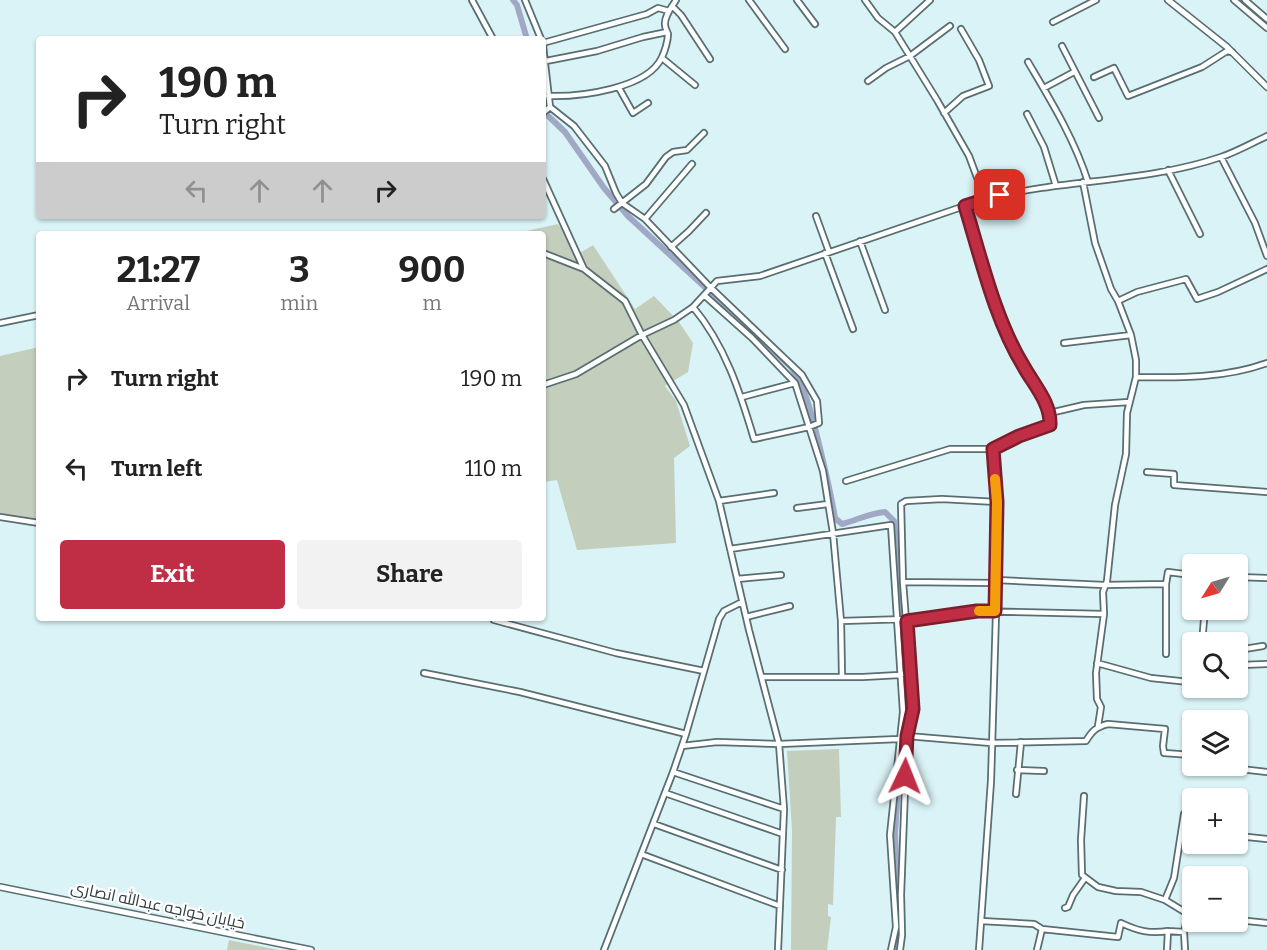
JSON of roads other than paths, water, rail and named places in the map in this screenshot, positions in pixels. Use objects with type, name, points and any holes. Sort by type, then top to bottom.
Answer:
[{"type":"street","points":[[472,0],[491,36]]},
{"type":"street","points":[[525,0],[540,36]]},
{"type":"street","points":[[548,96],[559,97],[620,88],[646,75],[662,58],[668,35],[664,24],[676,0]]},
{"type":"street","points":[[749,0],[784,49]]},
{"type":"street","points":[[797,0],[816,24]]},
{"type":"street","points":[[865,0],[878,18],[895,32],[910,56],[969,156],[985,200]]},
{"type":"street","points":[[895,32],[930,0]]},
{"type":"street","points":[[1053,22],[1096,0]]},
{"type":"street","points":[[1168,0],[1232,52],[1267,87]]},
{"type":"street","points":[[1234,0],[1267,28]]},
{"type":"street","points":[[1245,0],[1267,19]]},
{"type":"street","points":[[672,6],[681,15],[710,58]]},
{"type":"street","points":[[546,44],[647,15],[658,8],[669,11]]},
{"type":"street","points":[[868,81],[886,68],[910,56],[950,26]]},
{"type":"street","points":[[944,113],[963,96],[989,86],[979,60],[961,29]]},
{"type":"street","points":[[667,32],[597,51],[546,61],[550,107],[574,126],[604,166],[622,202],[645,219],[710,287],[802,375],[817,401],[819,423],[754,439],[742,397],[717,341],[693,307]]},
{"type":"street","points":[[1062,46],[1099,118]]},
{"type":"street","points":[[1094,77],[1114,69],[1128,96],[1202,67],[1227,51],[1232,52]]},
{"type":"street","points":[[662,58],[694,85]]},
{"type":"street","points":[[1028,62],[1079,154],[1095,243],[1111,289],[1131,335],[1136,360],[1136,377],[1129,402],[1126,454],[1115,505],[1107,581],[1104,585],[1104,614],[1096,673],[1097,699],[1101,707],[1098,726]]},
{"type":"street","points":[[1044,88],[1074,72]]},
{"type":"street","points":[[620,88],[633,113],[648,103]]},
{"type":"street","points":[[546,110],[550,107]]},
{"type":"street","points":[[1027,114],[1044,147],[1056,186]]},
{"type":"street","points":[[614,209],[646,184],[666,158],[674,152],[687,150],[704,133]]},
{"type":"street","points":[[546,384],[576,374],[642,335],[674,320],[693,307],[717,281],[760,276],[965,206],[1016,191],[1168,170],[1221,157],[1267,136]]},
{"type":"street","points":[[1221,157],[1255,223],[1267,256]]},
{"type":"street","points":[[645,219],[692,164]]},
{"type":"street","points":[[1168,170],[1200,234]]},
{"type":"street","points":[[546,186],[584,269]]},
{"type":"street","points":[[846,481],[950,449],[993,449],[1019,436],[1050,425],[1046,404],[1014,350],[982,264],[965,206]]},
{"type":"street","points":[[671,247],[706,213]]},
{"type":"street","points":[[816,216],[854,329]]},
{"type":"street","points":[[860,241],[885,310]]},
{"type":"street","points":[[546,254],[584,269],[625,301],[642,335],[684,405],[719,501],[742,602],[779,744],[784,809],[778,950]]},
{"type":"street","points":[[1118,301],[1137,292],[1186,279],[1197,299],[1267,270]]},
{"type":"street","points":[[704,294],[795,383],[823,471],[833,533],[841,621],[842,676]]},
{"type":"street","points":[[0,323],[36,316]]},
{"type":"street","points":[[1064,343],[1131,335]]},
{"type":"street","points":[[1136,377],[1216,376],[1249,370],[1267,363]]},
{"type":"street","points":[[742,397],[795,383]]},
{"type":"street","points":[[1050,419],[1054,412],[1084,405],[1129,402]]},
{"type":"street","points":[[979,950],[991,781],[990,743],[997,582],[997,502],[993,449]]},
{"type":"street","points":[[1147,472],[1174,474],[1174,485],[1267,492]]},
{"type":"street","points":[[719,501],[774,493]]},
{"type":"street","points":[[900,950],[907,736],[913,709],[903,582],[901,504],[906,501],[942,499],[997,502]]},
{"type":"street","points":[[797,508],[828,504]]},
{"type":"street","points":[[0,517],[36,523]]},
{"type":"street","points":[[891,525],[903,712],[890,835],[896,927],[891,950]]},
{"type":"street","points":[[730,549],[903,525]]},
{"type":"street","points":[[1166,654],[1168,572],[1182,574]]},
{"type":"street","points":[[737,579],[781,575]]},
{"type":"street","points":[[1248,577],[1267,578]]},
{"type":"street","points":[[903,582],[1166,584]]},
{"type":"street","points":[[604,950],[673,772],[719,619],[724,611],[742,602]]},
{"type":"street","points":[[746,617],[790,606]]},
{"type":"street","points":[[841,621],[907,620],[977,611],[1104,614]]},
{"type":"street","points":[[498,621],[616,653],[704,671]]},
{"type":"street","points":[[1248,648],[1263,646]]},
{"type":"street","points":[[1097,663],[1151,678],[1182,681]]},
{"type":"street","points":[[1248,665],[1267,664]]},
{"type":"street","points":[[762,677],[900,675],[910,672]]},
{"type":"street","points":[[424,673],[520,692],[686,734]]},
{"type":"street","points":[[682,746],[717,742],[779,744],[899,739],[907,736],[990,743],[1086,741],[1098,726],[1108,724],[1165,729],[1164,753],[1182,754]]},
{"type":"street","points":[[1016,794],[1021,742]]},
{"type":"street","points":[[1017,770],[1044,771]]},
{"type":"street","points":[[1248,770],[1267,772]]},
{"type":"street","points":[[673,772],[784,809]]},
{"type":"street","points":[[665,793],[783,834]]},
{"type":"street","points":[[1084,796],[1081,840],[1082,875],[1098,887],[1116,891],[1142,892],[1165,900],[1182,910]]},
{"type":"street","points":[[654,824],[782,870]]},
{"type":"street","points":[[1165,900],[1174,878],[1182,830]]},
{"type":"street","points":[[1248,837],[1267,838]]},
{"type":"street","points":[[641,854],[780,906]]},
{"type":"street","points":[[1065,908],[1068,907],[1085,878]]},
{"type":"street","name":"خیابان خواجه عبدالله انصاری","points":[[0,887],[311,950]]},
{"type":"street","points":[[981,921],[1034,924],[1041,929],[1118,937],[1121,923],[1140,931],[1153,933],[1182,932]]},
{"type":"street","points":[[1248,921],[1267,923]]},
{"type":"street","points":[[1037,950],[1041,929]]},
{"type":"street","points":[[1167,950],[1168,931]]},
{"type":"street","points":[[1184,932],[1185,950]]},
{"type":"waterway","points":[[513,0],[517,5],[526,36]]},
{"type":"waterway","points":[[1253,14],[1267,26]]},
{"type":"waterway","points":[[546,114],[565,132],[604,188],[628,216],[791,367],[800,382],[809,407],[835,518],[842,524],[885,512],[894,521],[909,703],[902,740]]},
{"type":"waterway","points":[[895,950],[899,934],[895,833],[900,762]]}]
